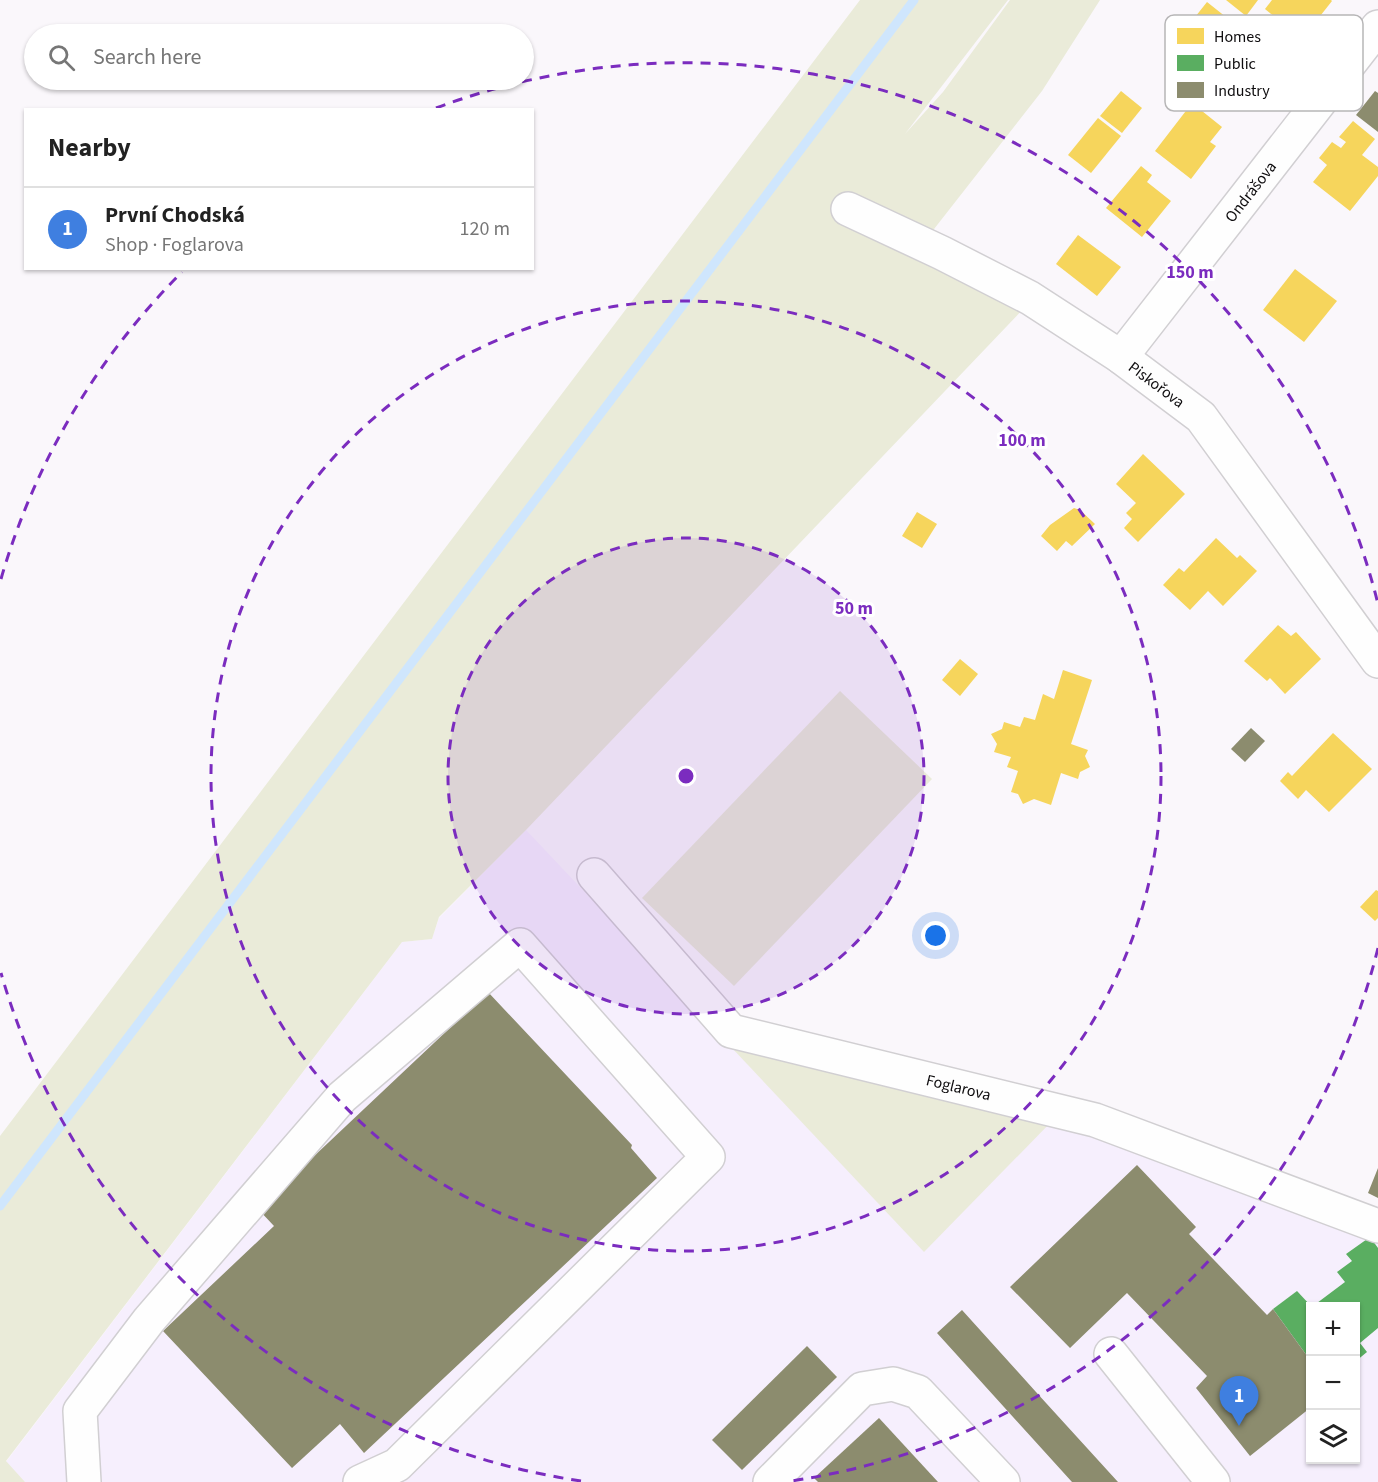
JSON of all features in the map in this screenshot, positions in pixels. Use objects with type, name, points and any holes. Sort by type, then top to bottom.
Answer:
[{"type":"street","name":"Ondrášova","points":[[1363,46],[1378,27]]},
{"type":"street","name":"Ondrášova","points":[[1121,357],[1313,111]]},
{"type":"street","name":"Piskořova","points":[[848,209],[1030,298],[1121,357],[1201,417],[1378,661]]},
{"type":"street","name":"Foglarova","points":[[594,875],[731,1031],[1095,1120],[1378,1226]]},
{"type":"street","points":[[84,1482],[80,1411],[149,1320],[342,1097],[520,945],[708,1157],[397,1465],[360,1482]]},
{"type":"street","points":[[1111,1354],[1213,1482]]},
{"type":"street","points":[[770,1482],[862,1389],[893,1384],[918,1392],[1003,1482]]},
{"type":"shaded area","points":[[526,830],[731,1047],[1055,1118],[1378,1236],[1378,1482],[25,1482],[6,1462],[402,942],[432,939],[439,918]]},
{"type":"green space","points":[[860,0],[1008,0],[905,134],[943,92],[1010,0],[1100,0],[1042,91],[927,238],[1029,303],[526,830],[439,917],[432,939],[402,942],[6,1461],[25,1482],[0,1482],[0,1136]]},
{"type":"green space","points":[[840,691],[932,779],[734,986],[642,898]]},
{"type":"green space","points":[[731,1047],[1055,1118],[924,1252]]},
{"type":"building: Homes","points":[[1226,0],[1258,0],[1245,15]]},
{"type":"building: Homes","points":[[1272,0],[1332,1],[1321,15],[1272,15],[1265,9]]},
{"type":"building: Homes","points":[[1207,2],[1223,15],[1197,15]]},
{"type":"building: Homes","points":[[1121,91],[1142,108],[1122,133],[1100,116]]},
{"type":"building: Homes","points":[[1186,111],[1202,111],[1222,127],[1210,142],[1216,146],[1191,179],[1155,151]]},
{"type":"building: Homes","points":[[1098,118],[1121,136],[1091,173],[1068,155]]},
{"type":"building: Homes","points":[[1353,121],[1375,139],[1362,155],[1378,167],[1378,176],[1350,211],[1313,182],[1327,165],[1319,158],[1332,142],[1341,148],[1346,142],[1339,137]]},
{"type":"building: Homes","points":[[1141,166],[1152,175],[1147,182],[1171,201],[1142,237],[1106,208]]},
{"type":"building: Homes","points":[[1078,235],[1121,267],[1097,296],[1056,264]]},
{"type":"building: Homes","points":[[1295,269],[1337,301],[1304,342],[1263,310]]},
{"type":"building: Homes","points":[[1143,454],[1185,494],[1138,542],[1124,528],[1132,519],[1126,513],[1136,503],[1116,484]]},
{"type":"building: Homes","points":[[1074,508],[1080,510],[1095,524],[1072,546],[1066,541],[1057,551],[1041,536],[1050,525]]},
{"type":"building: Homes","points":[[917,512],[937,524],[922,548],[902,536]]},
{"type":"building: Homes","points":[[1216,538],[1237,558],[1240,555],[1257,571],[1223,606],[1208,591],[1190,610],[1163,585],[1179,568],[1184,572]]},
{"type":"building: Homes","points":[[1278,625],[1291,636],[1296,632],[1321,659],[1285,694],[1270,678],[1267,681],[1244,661]]},
{"type":"building: Homes","points":[[960,659],[978,674],[960,696],[942,680]]},
{"type":"building: Homes","points":[[1063,670],[1092,680],[1071,744],[1088,750],[1085,756],[1090,767],[1080,772],[1078,779],[1061,773],[1051,805],[1034,799],[1023,804],[1018,794],[1011,792],[1018,771],[1007,767],[1011,757],[994,752],[997,744],[991,734],[1002,729],[1004,722],[1020,727],[1024,717],[1035,720],[1043,694],[1054,699]]},
{"type":"building: Homes","points":[[1333,733],[1372,769],[1329,812],[1306,790],[1298,799],[1280,781],[1288,772],[1292,776]]},
{"type":"building: Homes","points":[[1376,890],[1378,891],[1378,918],[1375,921],[1360,907]]},
{"type":"building: Public","points":[[1370,1237],[1378,1248],[1378,1328],[1360,1343],[1360,1302],[1318,1302],[1345,1282],[1337,1272],[1352,1261],[1346,1254]]},
{"type":"building: Public","points":[[1297,1291],[1307,1302],[1306,1354],[1273,1309]]},
{"type":"building: Public","points":[[1360,1343],[1367,1352],[1360,1358]]},
{"type":"building: Industry","points":[[1375,91],[1378,93],[1378,132],[1356,115],[1359,111],[1363,111],[1363,106]]},
{"type":"building: Industry","points":[[1251,728],[1265,741],[1245,762],[1231,749]]},
{"type":"building: Industry","points":[[488,992],[632,1145],[631,1148],[657,1178],[364,1453],[340,1424],[292,1468],[163,1331],[274,1226],[258,1209]]},
{"type":"building: Industry","points":[[1137,1165],[1196,1227],[1189,1234],[1267,1315],[1273,1309],[1306,1354],[1306,1411],[1250,1456],[1196,1388],[1207,1376],[1127,1293],[1070,1348],[1010,1287]]},
{"type":"building: Industry","points":[[1378,1168],[1378,1198],[1368,1193]]},
{"type":"building: Industry","points":[[962,1310],[1118,1482],[1072,1482],[937,1333]]},
{"type":"building: Industry","points":[[807,1346],[837,1377],[742,1470],[712,1440]]},
{"type":"building: Industry","points":[[879,1418],[938,1482],[818,1482],[814,1478]]},
{"type":"waterway","points":[[0,1206],[914,0]]},
{"type":"place","name":"První Chodská","points":[[1239,1426]]}]
